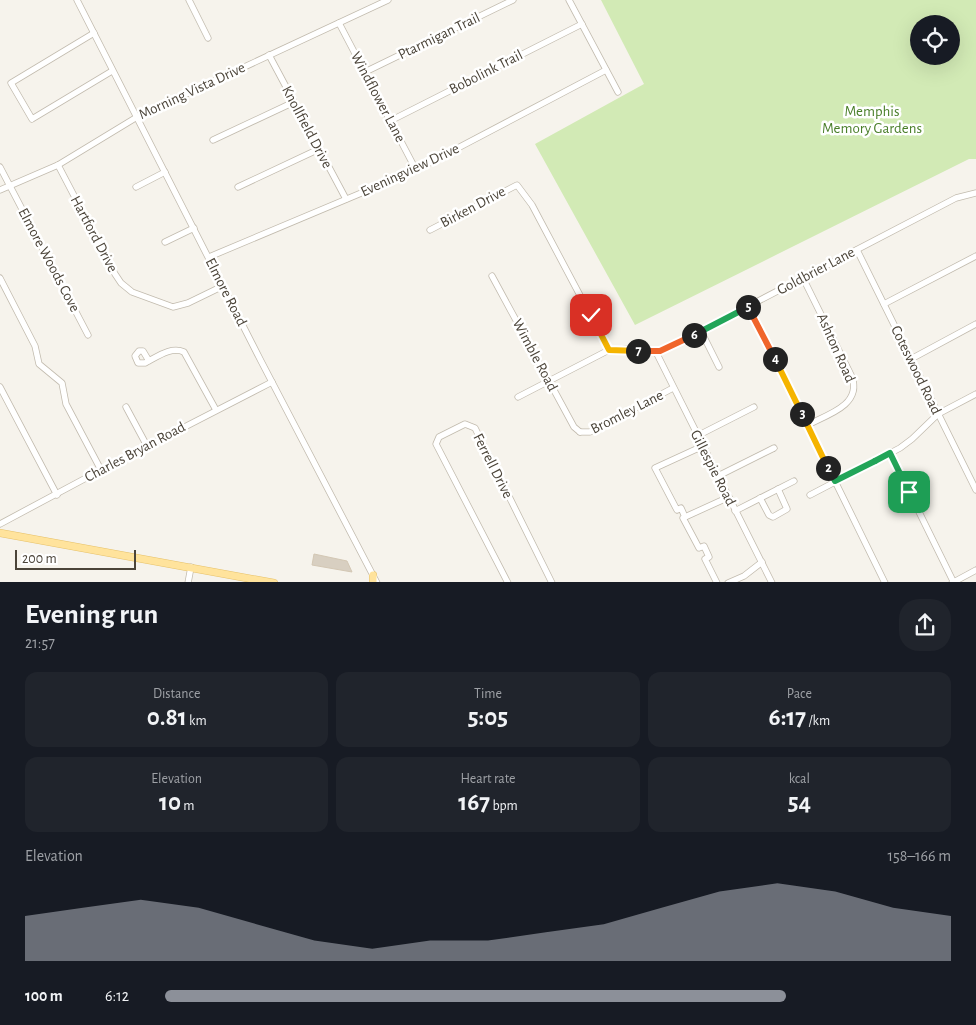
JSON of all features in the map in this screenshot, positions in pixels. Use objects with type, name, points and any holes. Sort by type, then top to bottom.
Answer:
[{"type":"main road","points":[[0,533],[164,564],[274,582]]},
{"type":"street","name":"Elmore Road","points":[[77,0],[374,580]]},
{"type":"street","points":[[189,0],[208,38]]},
{"type":"street","name":"Morning Vista Drive","points":[[0,190],[34,177],[58,165],[137,117],[388,0]]},
{"type":"street","name":"Ptarmigan Trail","points":[[365,72],[513,0]]},
{"type":"street","points":[[569,0],[618,92]]},
{"type":"street","name":"Windflower Lane","points":[[339,23],[416,170]]},
{"type":"street","name":"Bobolink Trail","points":[[390,121],[582,24]]},
{"type":"street","points":[[94,33],[12,83],[32,119],[112,71]]},
{"type":"street","name":"Knollfield Drive","points":[[269,55],[346,199]]},
{"type":"street","name":"Eveningview Drive","points":[[208,257],[416,170],[606,70]]},
{"type":"street","points":[[213,140],[294,102]]},
{"type":"street","points":[[238,187],[319,149]]},
{"type":"street","name":"Hartford Drive","points":[[58,165],[115,274],[132,292],[173,307],[188,303],[223,286]]},
{"type":"street","name":"Elmore Woods Cove","points":[[0,167],[88,335]]},
{"type":"street","points":[[136,187],[165,172]]},
{"type":"street","name":"Birken Drive","points":[[430,230],[518,184],[532,205],[609,350]]},
{"type":"street","name":"Goldbrier Lane","points":[[518,397],[609,350],[627,349],[656,352],[668,348],[956,198],[976,193]]},
{"type":"street","points":[[165,242],[194,228]]},
{"type":"street","name":"Coteswood Road","points":[[857,250],[976,490]]},
{"type":"street","points":[[884,304],[976,256]]},
{"type":"street","name":"Wimble Road","points":[[492,276],[580,435]]},
{"type":"street","points":[[0,278],[36,346],[39,364],[62,383],[66,404],[101,470]]},
{"type":"street","name":"Ashton Road","points":[[803,278],[852,376],[854,386],[852,396],[845,405],[807,425]]},
{"type":"street","points":[[749,306],[885,582]]},
{"type":"street","points":[[911,359],[976,324]]},
{"type":"street","points":[[701,331],[719,367]]},
{"type":"street","points":[[149,361],[171,350],[177,349],[184,352],[216,410]]},
{"type":"street","name":"Gillespie Road","points":[[656,352],[772,582]]},
{"type":"street","name":"Charles Bryan Road","points":[[0,524],[272,382]]},
{"type":"street","points":[[0,387],[57,495]]},
{"type":"street","name":"Bromley Lane","points":[[580,435],[590,432],[673,388]]},
{"type":"street","points":[[810,494],[890,453],[912,439],[938,414],[976,394]]},
{"type":"street","points":[[126,407],[147,446]]},
{"type":"street","points":[[698,436],[754,407]]},
{"type":"street","name":"Ferrell Drive","points":[[508,582],[436,444],[439,437],[464,424],[475,428],[552,582]]},
{"type":"street","points":[[703,446],[656,468],[677,510],[681,508],[685,517],[683,518],[699,548],[704,546],[709,557],[705,559],[717,582]]},
{"type":"street","points":[[718,476],[774,448]]},
{"type":"street","points":[[890,453],[953,582],[976,570]]},
{"type":"street","points":[[735,511],[794,481]]},
{"type":"street","points":[[760,498],[769,515],[773,517],[787,509],[778,489]]},
{"type":"street","points":[[685,517],[728,497]]},
{"type":"street","points":[[728,582],[744,576],[762,562]]},
{"type":"street","points":[[188,582],[191,567]]},
{"type":"green space","name":"Memphis Memory Gardens","points":[[601,0],[976,0],[976,159],[969,159],[635,325],[535,144],[644,84]]},
{"type":"building","points":[[314,554],[347,561],[352,572],[312,565]]},
{"type":"route","points":[[591,315],[609,350],[627,349],[652,352],[668,348],[749,306],[835,481],[890,453],[909,492]]}]
